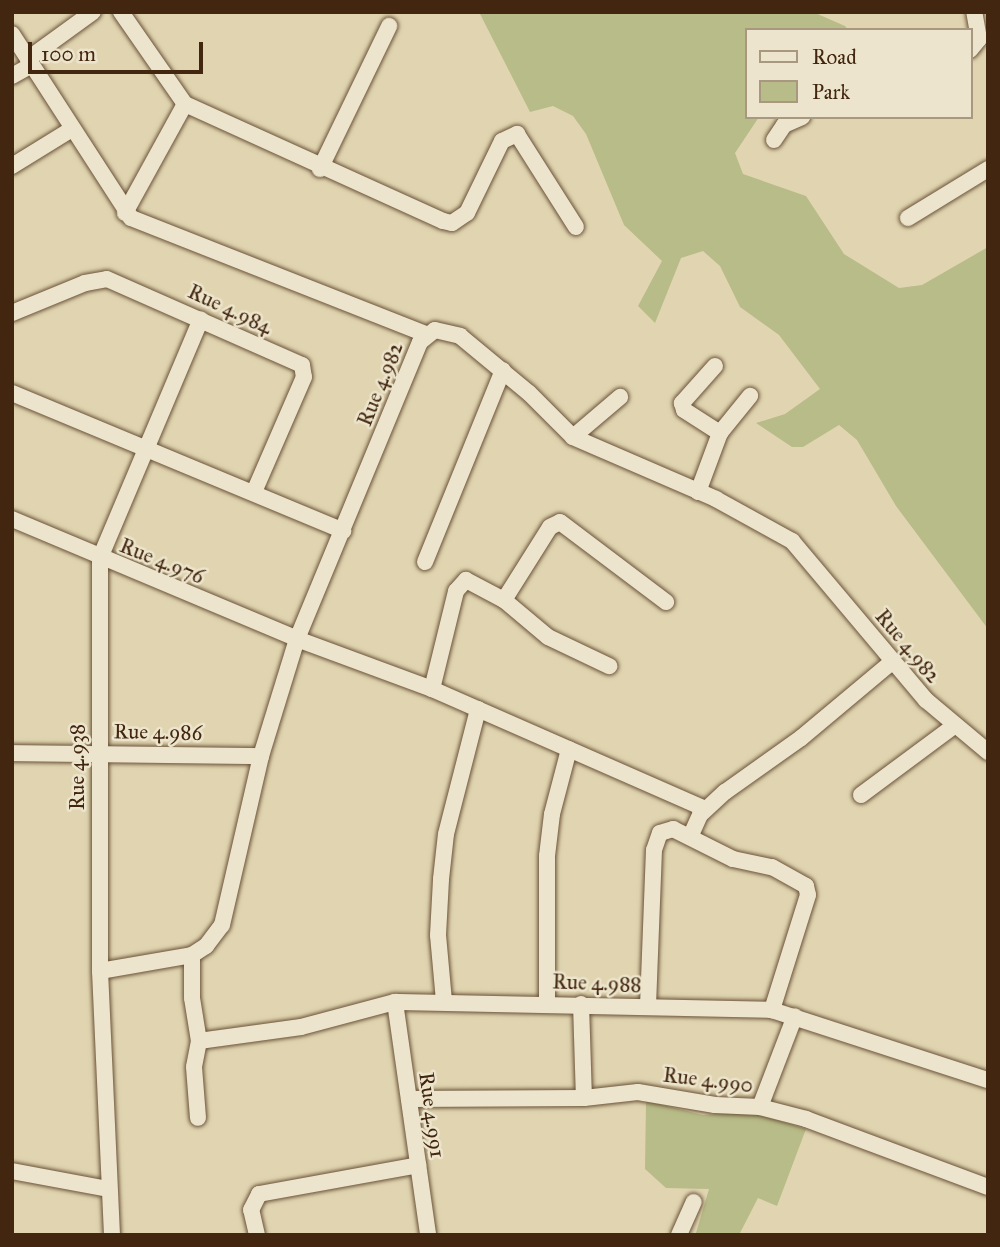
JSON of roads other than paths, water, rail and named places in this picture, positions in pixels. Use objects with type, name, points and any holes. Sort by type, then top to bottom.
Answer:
[{"type":"street","points":[[12,76],[93,12]]},
{"type":"street","points":[[121,12],[185,104],[320,169],[452,223],[467,212],[502,141],[513,133],[576,227]]},
{"type":"street","points":[[972,48],[979,39],[974,12]]},
{"type":"street","points":[[320,169],[389,26]]},
{"type":"street","points":[[12,34],[125,213],[138,222],[425,334]]},
{"type":"street","points":[[125,213],[185,104]]},
{"type":"street","points":[[775,140],[785,124],[797,119]]},
{"type":"street","points":[[12,166],[72,130]]},
{"type":"street","points":[[908,218],[988,169]]},
{"type":"street","name":"Rue 4.984","points":[[12,313],[85,283],[107,279],[201,319],[304,370],[254,492]]},
{"type":"street","name":"Rue 4.938","points":[[112,1235],[100,971],[100,558],[144,447],[201,319]]},
{"type":"street","name":"Rue 4.982","points":[[192,955],[206,946],[222,925],[261,755],[297,639],[425,334],[445,330],[460,336],[503,370],[573,438],[698,492],[792,541],[892,662],[954,726],[988,752]]},
{"type":"street","points":[[715,366],[681,402],[684,410],[720,433]]},
{"type":"street","points":[[425,562],[503,370]]},
{"type":"street","points":[[12,393],[343,531]]},
{"type":"street","points":[[698,492],[720,433],[750,396]]},
{"type":"street","points":[[573,438],[620,397]]},
{"type":"street","name":"Rue 4.976","points":[[12,519],[297,639],[478,709],[705,809]]},
{"type":"street","points":[[504,600],[550,527],[560,522],[666,602]]},
{"type":"street","points":[[432,690],[460,582],[473,582],[504,600],[539,631],[609,666]]},
{"type":"street","points":[[691,835],[705,809],[801,738],[892,662]]},
{"type":"street","points":[[444,1001],[438,935],[446,834],[478,709]]},
{"type":"street","points":[[861,795],[954,726]]},
{"type":"street","points":[[547,1002],[548,856],[552,814],[569,749]]},
{"type":"street","name":"Rue 4.986","points":[[12,753],[261,755]]},
{"type":"street","points":[[648,1006],[655,843],[665,830],[691,835],[733,859],[772,867],[806,886],[808,895],[772,1010]]},
{"type":"street","points":[[100,971],[192,955],[192,998],[199,1041],[194,1067],[198,1118]]},
{"type":"street","name":"Rue 4.988","points":[[199,1041],[301,1027],[395,1002],[547,1002],[772,1010],[988,1080]]},
{"type":"street","name":"Rue 4.991","points":[[395,1002],[428,1235]]},
{"type":"street","points":[[581,1004],[584,1098]]},
{"type":"street","points":[[760,1107],[795,1016]]},
{"type":"street","name":"Rue 4.990","points":[[409,1099],[584,1098],[638,1092],[715,1105],[760,1107],[819,1124],[988,1188]]},
{"type":"street","points":[[257,1235],[251,1210],[259,1194],[418,1165]]},
{"type":"street","points":[[12,1171],[108,1189]]},
{"type":"street","points":[[679,1235],[694,1202]]}]
